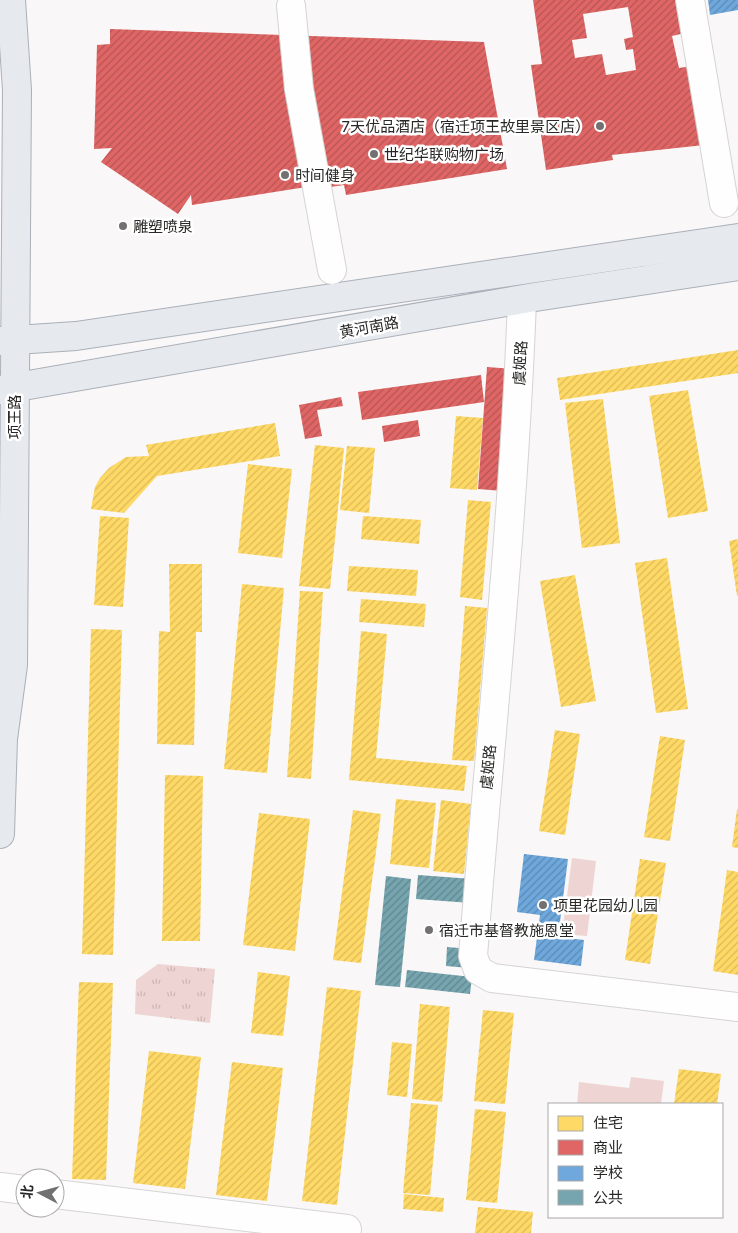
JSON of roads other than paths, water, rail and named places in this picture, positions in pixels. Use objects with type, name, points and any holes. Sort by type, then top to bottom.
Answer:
[{"type":"main road","name":"项王路","points":[[0,834],[3,739],[13,665],[7,389],[17,90],[11,0]]},
{"type":"main road","points":[[8,341],[86,334],[738,238]]},
{"type":"main road","name":"黄河南路","points":[[7,389],[522,300],[738,266]]},
{"type":"street","points":[[690,0],[724,203]]},
{"type":"street","points":[[291,6],[299,89],[332,270]]},
{"type":"street","name":"虞姬路","points":[[522,300],[521,354],[511,497],[473,956],[478,970],[492,978],[738,1007]]},
{"type":"street","points":[[0,1187],[15,1189]]},
{"type":"street","points":[[65,1195],[347,1230]]},
{"type":"place","name":"7天优品酒店（宿迁项王故里景区店）","points":[[600,126]]},
{"type":"place","name":"世纪华联购物广场","points":[[374,154]]},
{"type":"place","name":"时间健身","points":[[285,175]]},
{"type":"place","name":"雕塑喷泉","points":[[123,226]]},
{"type":"place","name":"项里花园幼儿园","points":[[543,905]]},
{"type":"place","name":"宿迁市基督教施恩堂","points":[[429,930]]}]
